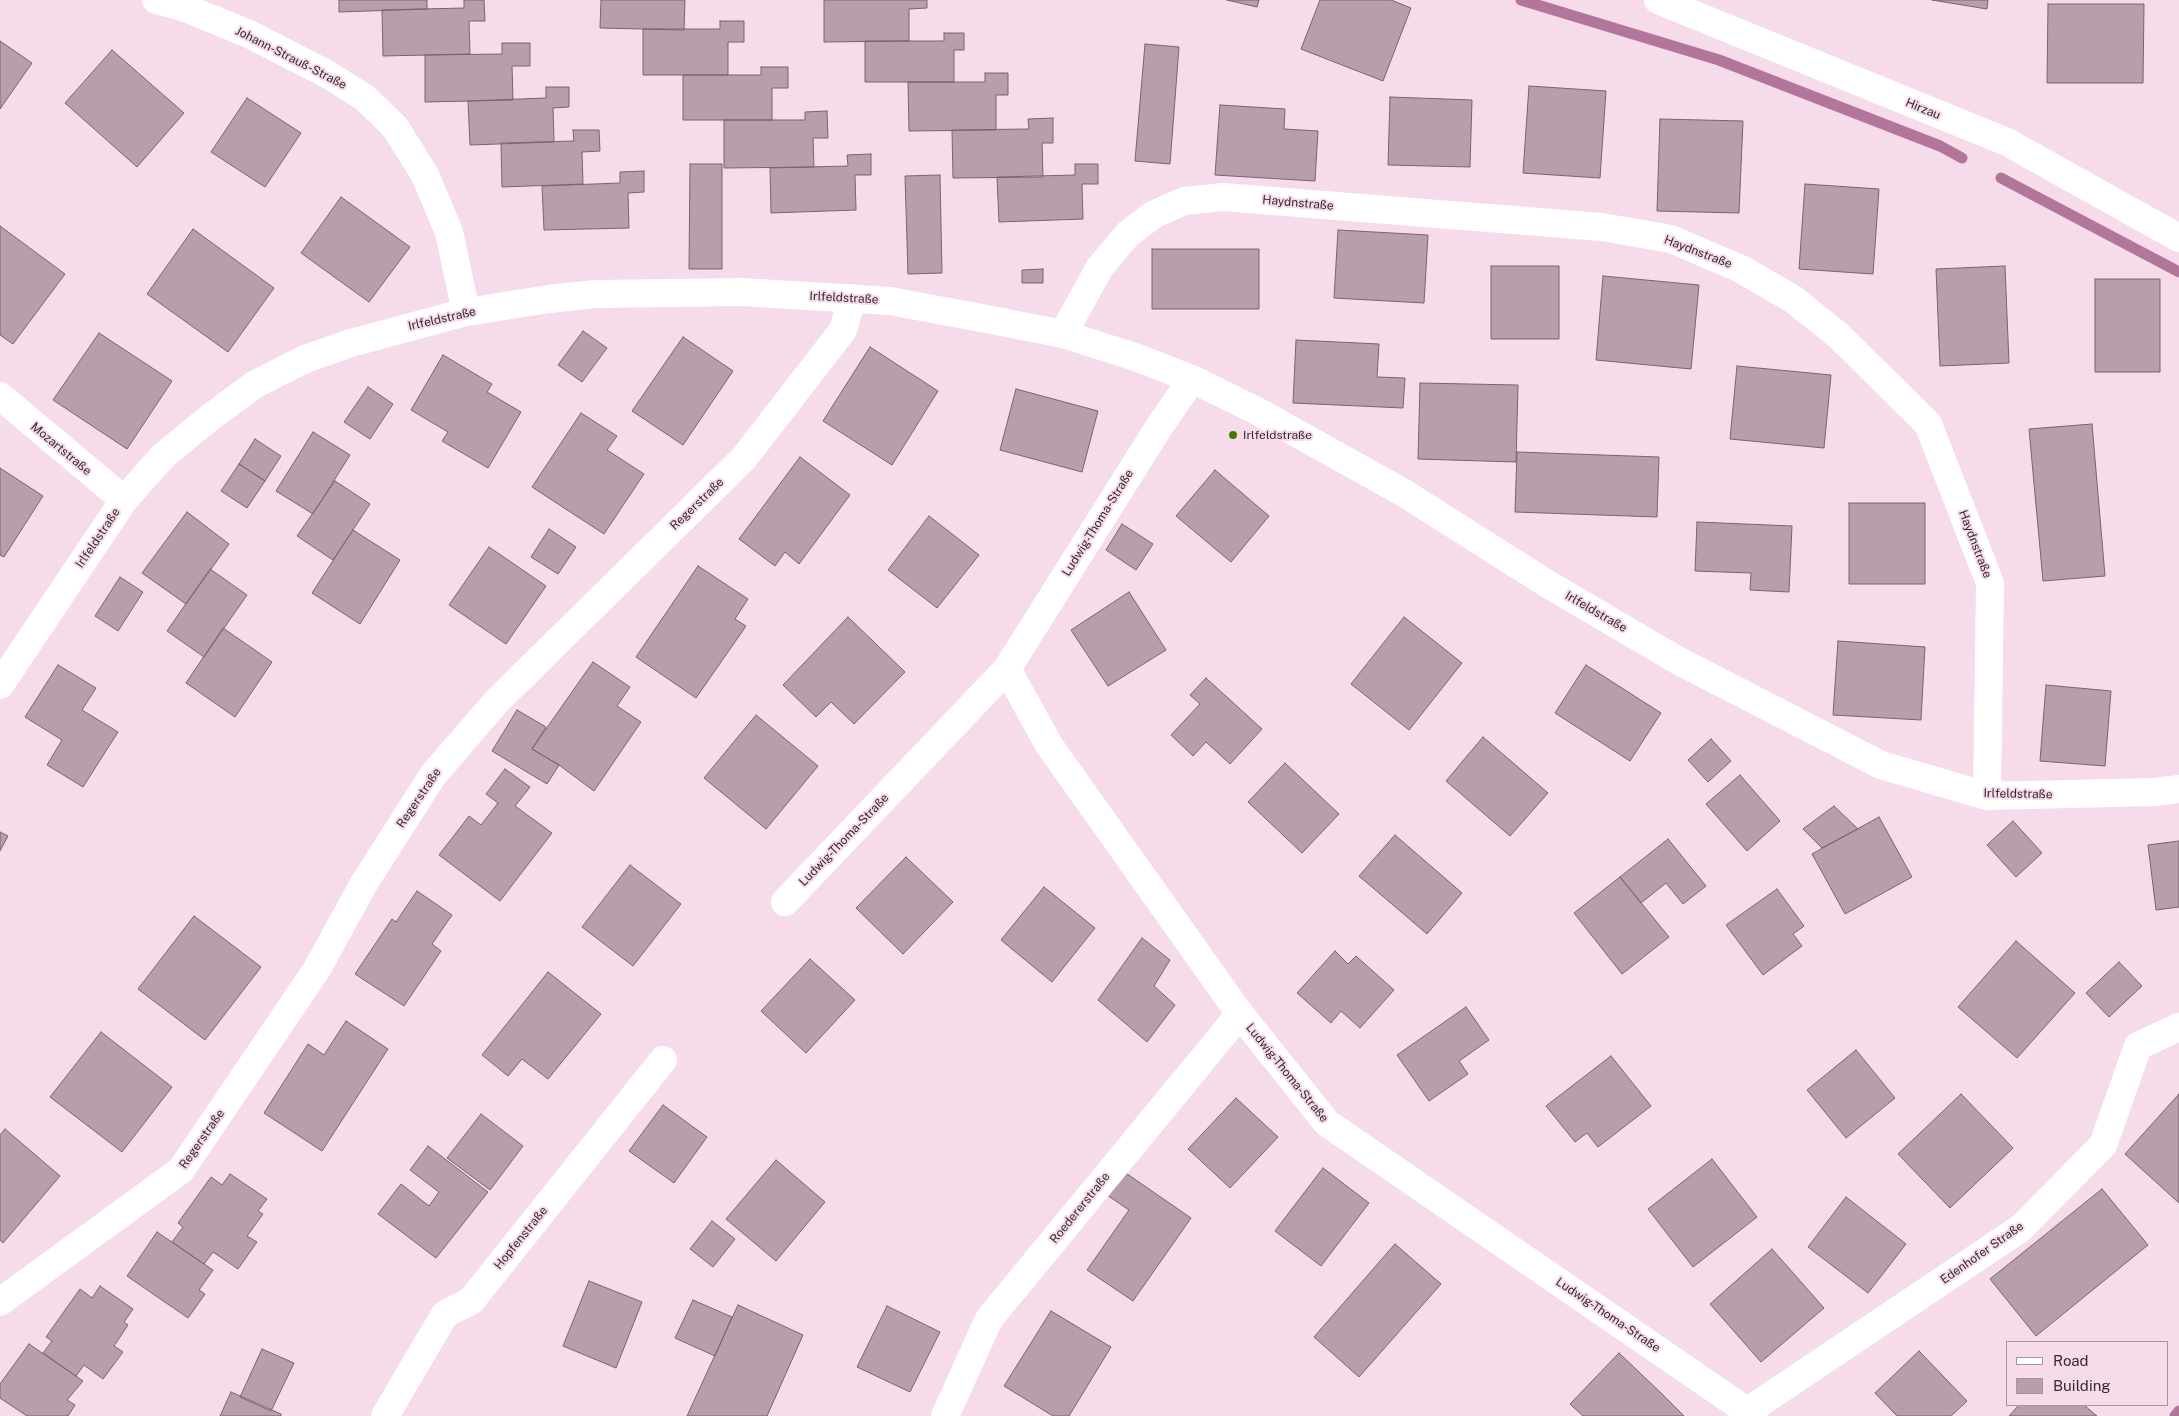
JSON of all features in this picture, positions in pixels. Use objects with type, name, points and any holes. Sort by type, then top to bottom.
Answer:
[{"type":"street","name":"Johann-Strauß-Straße","points":[[156,0],[183,6],[249,34],[327,74],[365,98],[395,128],[425,175],[449,232],[466,312]]},
{"type":"street","name":"Hirzau","points":[[1658,0],[2007,142],[2179,238]]},
{"type":"street","name":"Haydnstraße","points":[[1063,334],[1100,267],[1128,234],[1153,215],[1184,201],[1223,197],[1602,227],[1670,239],[1741,269],[1793,299],[1839,336],[1928,424],[1990,583],[1987,796]]},
{"type":"street","name":"Irlfeldstraße","points":[[0,685],[124,500],[164,455],[254,385],[304,359],[421,322],[466,312],[596,294],[742,292],[890,300],[1063,334],[1192,379],[1257,411],[1404,493],[1546,583],[1677,660],[1881,765],[1987,796],[2154,792],[2179,788]]},
{"type":"street","name":"Regerstraße","points":[[0,1302],[181,1170],[317,969],[363,885],[433,775],[497,701],[744,458],[843,330],[852,298]]},
{"type":"street","name":"Ludwig-Thoma-Straße","points":[[785,902],[1007,669],[1159,427],[1192,379]]},
{"type":"street","name":"Mozartstraße","points":[[0,396],[124,500]]},
{"type":"street","name":"Ludwig-Thoma-Straße","points":[[1007,669],[1049,744],[1240,1014],[1327,1123],[1751,1413]]},
{"type":"street","name":"Roedererstraße","points":[[945,1416],[988,1319],[1240,1014]]},
{"type":"street","name":"Edenhofer Straße","points":[[1751,1413],[2021,1228],[2103,1145],[2138,1046],[2179,1027]]},
{"type":"street","name":"Hopfenstraße","points":[[385,1416],[445,1314],[471,1300],[663,1060]]},
{"type":"building","points":[[339,0],[427,0],[427,9],[339,12]]},
{"type":"building","points":[[464,0],[484,0],[485,21],[469,21],[470,54],[383,56],[382,10],[464,8]]},
{"type":"building","points":[[601,0],[685,0],[684,30],[600,28]]},
{"type":"building","points":[[824,0],[927,0],[927,8],[909,9],[909,41],[824,42]]},
{"type":"building","points":[[1227,0],[1259,0],[1257,7]]},
{"type":"building","points":[[1320,0],[1391,0],[1411,8],[1383,81],[1301,49]]},
{"type":"building","points":[[1932,0],[1988,0],[1987,9]]},
{"type":"building","points":[[2048,4],[2144,4],[2143,83],[2047,83]]},
{"type":"building","points":[[720,21],[744,21],[744,42],[728,42],[728,75],[643,75],[643,29],[720,29]]},
{"type":"building","points":[[944,33],[964,33],[964,50],[954,50],[954,82],[865,82],[865,41],[944,41]]},
{"type":"building","points":[[0,41],[32,63],[0,109]]},
{"type":"building","points":[[502,43],[530,43],[530,66],[512,66],[513,100],[425,102],[425,55],[502,54]]},
{"type":"building","points":[[1145,44],[1179,47],[1170,164],[1135,161]]},
{"type":"building","points":[[112,50],[184,113],[137,167],[65,103]]},
{"type":"building","points":[[761,67],[788,67],[788,88],[772,88],[772,120],[683,120],[683,75],[761,75]]},
{"type":"building","points":[[985,73],[1008,73],[1008,95],[996,95],[996,130],[909,131],[908,82],[985,82]]},
{"type":"building","points":[[1529,86],[1606,91],[1600,178],[1523,173]]},
{"type":"building","points":[[546,87],[569,87],[569,107],[553,108],[554,142],[470,145],[468,101],[546,98]]},
{"type":"building","points":[[1390,97],[1472,100],[1470,167],[1388,165]]},
{"type":"building","points":[[247,98],[301,133],[265,187],[211,152]]},
{"type":"building","points":[[1220,105],[1285,109],[1284,129],[1318,131],[1315,181],[1215,175]]},
{"type":"building","points":[[827,111],[828,138],[813,138],[814,167],[724,168],[724,120],[805,120],[805,112]]},
{"type":"building","points":[[1053,118],[1053,143],[1042,143],[1043,177],[953,178],[952,130],[1029,129],[1028,119]]},
{"type":"building","points":[[1660,119],[1743,121],[1739,213],[1657,211]]},
{"type":"building","points":[[573,130],[599,130],[600,151],[582,152],[583,184],[502,187],[501,143],[574,141]]},
{"type":"building","points":[[871,154],[871,175],[855,175],[856,210],[771,213],[770,168],[848,166],[847,155]]},
{"type":"building","points":[[690,164],[722,164],[722,269],[689,269]]},
{"type":"building","points":[[1075,164],[1098,164],[1098,184],[1082,184],[1083,219],[999,222],[997,177],[1075,175]]},
{"type":"building","points":[[644,171],[644,192],[628,193],[629,228],[544,230],[542,186],[620,183],[620,172]]},
{"type":"building","points":[[940,175],[942,273],[908,274],[905,176]]},
{"type":"building","points":[[1805,184],[1879,189],[1873,274],[1799,269]]},
{"type":"building","points":[[341,197],[410,247],[369,302],[301,253]]},
{"type":"building","points":[[0,226],[65,274],[13,344],[0,335]]},
{"type":"building","points":[[193,229],[274,288],[228,352],[147,294]]},
{"type":"building","points":[[1338,230],[1428,235],[1424,303],[1334,298]]},
{"type":"building","points":[[1152,249],[1259,249],[1259,309],[1152,309]]},
{"type":"building","points":[[1491,266],[1559,266],[1559,339],[1491,339]]},
{"type":"building","points":[[2005,266],[2009,363],[1940,366],[1936,269]]},
{"type":"building","points":[[1043,269],[1043,283],[1022,283],[1022,270]]},
{"type":"building","points":[[1603,276],[1699,285],[1691,369],[1596,360]]},
{"type":"building","points":[[2095,279],[2160,279],[2160,372],[2095,372]]},
{"type":"building","points":[[583,331],[607,348],[582,382],[558,365]]},
{"type":"building","points":[[99,333],[172,381],[127,449],[53,400]]},
{"type":"building","points":[[683,337],[733,371],[683,445],[632,411]]},
{"type":"building","points":[[1296,340],[1379,344],[1377,377],[1405,378],[1403,408],[1293,403]]},
{"type":"building","points":[[870,347],[938,391],[892,465],[823,421]]},
{"type":"building","points":[[443,355],[492,384],[487,392],[521,412],[488,468],[442,441],[448,432],[411,410]]},
{"type":"building","points":[[1737,366],[1831,375],[1824,448],[1730,439]]},
{"type":"building","points":[[1420,383],[1518,385],[1516,462],[1418,459]]},
{"type":"building","points":[[368,387],[393,404],[370,439],[344,422]]},
{"type":"building","points":[[1016,389],[1098,411],[1082,472],[1000,450]]},
{"type":"building","points":[[581,413],[617,436],[607,450],[644,474],[604,534],[532,487]]},
{"type":"building","points":[[2092,424],[2105,576],[2043,581],[2029,429]]},
{"type":"building","points":[[313,432],[350,455],[313,514],[276,491]]},
{"type":"building","points":[[255,439],[281,456],[265,481],[239,464]]},
{"type":"building","points":[[1517,452],[1659,457],[1657,517],[1515,512]]},
{"type":"building","points":[[800,457],[850,495],[799,564],[785,552],[775,566],[739,539]]},
{"type":"building","points":[[239,464],[265,481],[247,508],[221,491]]},
{"type":"building","points":[[0,468],[43,496],[4,557],[0,555]]},
{"type":"building","points":[[1215,470],[1269,516],[1231,562],[1176,516]]},
{"type":"building","points":[[335,481],[370,504],[333,560],[297,536]]},
{"type":"building","points":[[1849,503],[1925,503],[1925,584],[1849,584]]},
{"type":"building","points":[[187,512],[229,544],[186,604],[142,573]]},
{"type":"building","points":[[929,516],[979,555],[937,608],[888,570]]},
{"type":"building","points":[[1697,522],[1792,526],[1789,592],[1750,590],[1751,573],[1695,571]]},
{"type":"building","points":[[1122,524],[1153,544],[1136,570],[1106,550]]},
{"type":"building","points":[[549,529],[576,547],[558,574],[531,557]]},
{"type":"building","points":[[353,530],[400,560],[360,624],[312,593]]},
{"type":"building","points":[[489,547],[546,586],[506,644],[449,605]]},
{"type":"building","points":[[698,566],[748,599],[735,619],[746,626],[696,698],[636,657]]},
{"type":"building","points":[[210,569],[247,595],[204,657],[167,631]]},
{"type":"building","points":[[120,577],[143,592],[118,631],[95,616]]},
{"type":"building","points":[[1129,592],[1166,650],[1108,686],[1071,630]]},
{"type":"building","points":[[848,617],[905,672],[854,724],[831,702],[816,717],[783,685]]},
{"type":"building","points":[[1404,617],[1462,663],[1409,730],[1351,684]]},
{"type":"building","points":[[223,628],[272,662],[235,717],[186,683]]},
{"type":"building","points":[[1838,641],[1925,647],[1921,720],[1833,715]]},
{"type":"building","points":[[593,662],[630,687],[617,706],[641,722],[594,791],[559,765],[532,749]]},
{"type":"building","points":[[58,665],[96,688],[82,710],[118,732],[83,787],[47,765],[62,740],[25,717]]},
{"type":"building","points":[[1586,665],[1661,713],[1630,761],[1555,713]]},
{"type":"building","points":[[1206,678],[1262,729],[1230,764],[1206,742],[1193,756],[1171,735],[1200,704],[1190,695]]},
{"type":"building","points":[[2046,685],[2111,691],[2105,766],[2040,761]]},
{"type":"building","points":[[517,710],[546,727],[532,749],[559,765],[547,784],[492,751]]},
{"type":"building","points":[[756,715],[818,766],[766,829],[704,778]]},
{"type":"building","points":[[1483,737],[1548,793],[1510,836],[1446,781]]},
{"type":"building","points":[[1711,739],[1731,761],[1708,782],[1688,760]]},
{"type":"building","points":[[1285,763],[1339,814],[1302,853],[1248,802]]},
{"type":"building","points":[[505,769],[530,787],[515,806],[552,833],[500,901],[439,855],[469,816],[481,825],[498,803],[486,794]]},
{"type":"building","points":[[1740,775],[1780,821],[1747,851],[1706,804]]},
{"type":"building","points":[[1834,806],[1858,829],[1822,848],[1803,829]]},
{"type":"building","points":[[1879,817],[1912,877],[1845,914],[1812,854]]},
{"type":"building","points":[[2013,821],[2042,853],[2016,877],[1987,845]]},
{"type":"building","points":[[0,832],[8,836],[0,851]]},
{"type":"building","points":[[1395,835],[1462,893],[1427,934],[1359,876]]},
{"type":"building","points":[[1668,839],[1706,886],[1683,904],[1666,883],[1641,903],[1620,877]]},
{"type":"building","points":[[2179,841],[2179,907],[2156,910],[2148,845]]},
{"type":"building","points":[[906,857],[953,902],[903,954],[856,908]]},
{"type":"building","points":[[630,865],[681,904],[633,966],[582,927]]},
{"type":"building","points":[[1620,877],[1669,937],[1622,974],[1574,913]]},
{"type":"building","points":[[1044,887],[1095,928],[1052,982],[1001,940]]},
{"type":"building","points":[[1777,889],[1804,926],[1793,934],[1802,946],[1763,975],[1726,925]]},
{"type":"building","points":[[417,891],[452,915],[432,944],[441,951],[404,1006],[355,974],[392,919],[396,922]]},
{"type":"building","points":[[194,916],[261,967],[205,1040],[138,989]]},
{"type":"building","points":[[1142,938],[1170,960],[1154,986],[1175,1005],[1147,1042],[1098,1000]]},
{"type":"building","points":[[2016,941],[2075,993],[2017,1058],[1958,1007]]},
{"type":"building","points":[[1335,951],[1348,964],[1356,956],[1394,990],[1360,1028],[1341,1011],[1331,1023],[1297,993]]},
{"type":"building","points":[[810,959],[855,1000],[806,1053],[761,1011]]},
{"type":"building","points":[[2119,962],[2142,986],[2109,1017],[2086,993]]},
{"type":"building","points":[[548,972],[601,1014],[548,1079],[522,1059],[508,1076],[482,1055]]},
{"type":"building","points":[[1466,1007],[1489,1040],[1459,1061],[1468,1074],[1429,1101],[1397,1055]]},
{"type":"building","points":[[346,1021],[388,1049],[322,1151],[264,1113],[308,1044],[324,1055]]},
{"type":"building","points":[[101,1032],[172,1087],[122,1152],[50,1097]]},
{"type":"building","points":[[1856,1050],[1895,1098],[1846,1138],[1807,1090]]},
{"type":"building","points":[[1611,1056],[1651,1106],[1598,1147],[1587,1133],[1575,1142],[1546,1106]]},
{"type":"building","points":[[1961,1094],[2013,1148],[1950,1208],[1898,1154]]},
{"type":"building","points":[[2179,1094],[2179,1203],[2125,1154]]},
{"type":"building","points":[[1236,1098],[1278,1137],[1230,1188],[1188,1149]]},
{"type":"building","points":[[663,1105],[707,1137],[674,1183],[629,1151]]},
{"type":"building","points":[[481,1114],[523,1146],[490,1190],[447,1158]]},
{"type":"building","points":[[5,1129],[60,1176],[3,1243],[0,1240],[0,1135]]},
{"type":"building","points":[[428,1146],[488,1192],[436,1258],[378,1214],[401,1184],[429,1206],[439,1192],[410,1170]]},
{"type":"building","points":[[1712,1159],[1757,1217],[1693,1267],[1648,1209]]},
{"type":"building","points":[[776,1160],[825,1202],[776,1261],[726,1219]]},
{"type":"building","points":[[1323,1168],[1369,1203],[1321,1266],[1275,1231]]},
{"type":"building","points":[[1120,1169],[1191,1218],[1133,1301],[1087,1270],[1129,1210],[1104,1193]]},
{"type":"building","points":[[230,1174],[267,1199],[258,1211],[263,1214],[247,1236],[257,1242],[238,1269],[213,1252],[204,1264],[172,1242],[183,1227],[178,1223],[211,1177],[222,1185]]},
{"type":"building","points":[[2102,1189],[2148,1245],[2036,1336],[1990,1279]]},
{"type":"building","points":[[1846,1197],[1906,1244],[1868,1293],[1808,1247]]},
{"type":"building","points":[[712,1221],[735,1239],[713,1267],[690,1249]]},
{"type":"building","points":[[157,1232],[213,1270],[199,1290],[205,1294],[188,1318],[127,1276]]},
{"type":"building","points":[[1395,1244],[1441,1284],[1359,1377],[1314,1337]]},
{"type":"building","points":[[1772,1249],[1824,1308],[1761,1362],[1710,1304]]},
{"type":"building","points":[[589,1281],[642,1302],[616,1368],[563,1346]]},
{"type":"building","points":[[100,1286],[133,1309],[124,1322],[128,1325],[114,1346],[123,1352],[103,1379],[84,1365],[76,1376],[43,1353],[52,1341],[46,1337],[80,1289],[92,1298]]},
{"type":"building","points":[[693,1300],[732,1317],[715,1356],[675,1338]]},
{"type":"building","points":[[738,1305],[803,1335],[767,1416],[687,1416]]},
{"type":"building","points":[[887,1306],[940,1332],[910,1392],[857,1367]]},
{"type":"building","points":[[1051,1311],[1111,1347],[1069,1416],[1053,1416],[1004,1386]]},
{"type":"building","points":[[29,1344],[83,1381],[67,1400],[75,1405],[68,1416],[27,1416],[0,1398],[0,1384]]},
{"type":"building","points":[[262,1349],[294,1363],[271,1411],[240,1397]]},
{"type":"building","points":[[1919,1351],[1967,1401],[1951,1416],[1897,1416],[1875,1393]]},
{"type":"building","points":[[1619,1353],[1684,1416],[1583,1416],[1570,1404]]},
{"type":"building","points":[[231,1392],[281,1414],[281,1416],[220,1416]]},
{"type":"building","points":[[2018,1406],[2085,1406],[2097,1416],[2009,1416]]},
{"type":"waterway","points":[[1521,0],[1719,60],[1940,146],[1962,158]]},
{"type":"waterway","points":[[2001,178],[2179,272]]},
{"type":"waterway","points":[[2175,1416],[2179,1411]]},
{"type":"place","name":"Irlfeldstraße","points":[[1233,435]]}]
